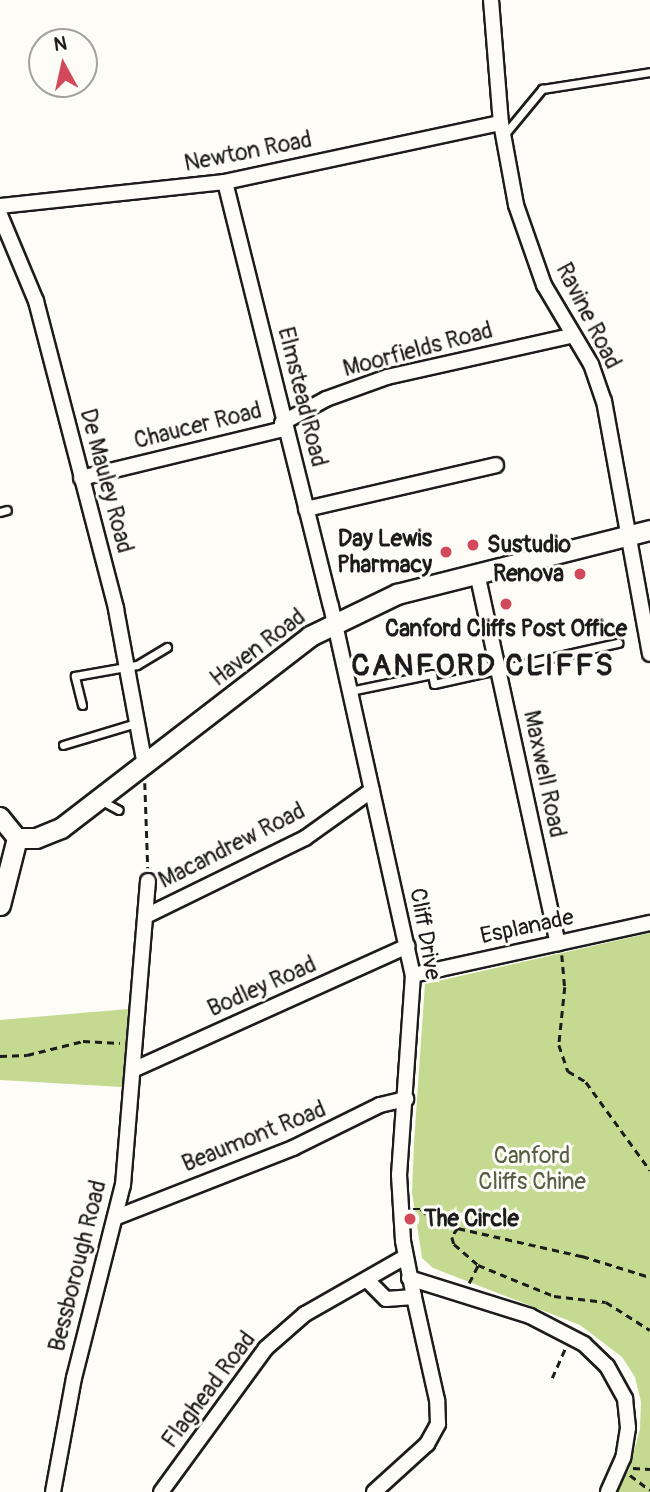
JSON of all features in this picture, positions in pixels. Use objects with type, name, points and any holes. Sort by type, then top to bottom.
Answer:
[{"type":"main road","name":"Haven Road","points":[[16,838],[36,838],[61,828],[145,766],[285,653],[335,623],[397,594],[650,530]]},
{"type":"main road","points":[[0,905],[16,838]]},
{"type":"street","name":"Ravine Road","points":[[491,0],[502,129],[526,242],[571,336],[591,364],[604,401],[625,535],[644,600],[640,638],[650,654]]},
{"type":"street","name":"Newton Road","points":[[0,206],[225,182],[502,129]]},
{"type":"street","name":"Elmstead Road","points":[[225,182],[283,426],[335,623]]},
{"type":"street","name":"De Mauley Road","points":[[0,215],[36,301],[127,666],[145,766]]},
{"type":"street","name":"Moorfields Road","points":[[283,426],[326,400],[387,377],[571,336]]},
{"type":"street","name":"Chaucer Road","points":[[81,478],[283,426]]},
{"type":"street","points":[[306,509],[496,465]]},
{"type":"street","name":"Maxwell Road","points":[[477,573],[558,943]]},
{"type":"street","name":"Cliff Drive","points":[[335,623],[413,975],[400,1208],[405,1257]]},
{"type":"street","name":"Macandrew Road","points":[[146,916],[304,838],[372,790]]},
{"type":"street","points":[[0,817],[16,838]]},
{"type":"street","name":"Bessborough Road","points":[[53,1492],[104,1248],[117,1217],[135,1069],[148,881]]},
{"type":"street","name":"Esplanade","points":[[413,975],[650,922]]},
{"type":"street","name":"Bodley Road","points":[[135,1069],[407,946]]},
{"type":"street","name":"Beaumont Road","points":[[117,1217],[293,1148],[380,1105],[406,1099]]},
{"type":"street","points":[[374,1492],[427,1444],[438,1424],[437,1400],[405,1257]]},
{"type":"street","name":"Flaghead Road","points":[[161,1492],[266,1348],[305,1314],[367,1280],[385,1265],[405,1257]]},
{"type":"street","points":[[409,1278],[466,1293],[571,1336],[607,1366],[625,1399],[628,1428],[620,1466],[608,1492]]},
{"type":"street","points":[[367,1280],[386,1299],[414,1297]]},
{"type":"lane","points":[[502,129],[542,89],[650,72]]},
{"type":"lane","points":[[350,691],[432,674],[434,684],[618,643]]},
{"type":"lane","points":[[82,705],[75,676],[146,661],[167,647]]},
{"type":"lane","points":[[64,745],[137,723]]},
{"type":"lane","points":[[99,800],[119,810]]},
{"type":"path","points":[[145,766],[148,881]]},
{"type":"path","points":[[558,943],[565,987],[559,1045],[568,1070],[586,1082],[650,1170]]},
{"type":"path","points":[[0,1056],[27,1055],[83,1041],[136,1042]]},
{"type":"path","points":[[400,1208],[421,1209],[435,1223],[582,1256],[650,1277]]},
{"type":"path","points":[[458,1228],[452,1237],[454,1244],[478,1265],[554,1296],[606,1303],[650,1330]]},
{"type":"path","points":[[466,1293],[478,1265]]},
{"type":"path","points":[[552,1378],[571,1336]]},
{"type":"path","points":[[620,1466],[650,1490]]},
{"type":"green space","name":"Canford Cliffs Chine","points":[[650,933],[650,1492],[612,1492],[629,1470],[640,1429],[641,1402],[635,1377],[622,1357],[580,1325],[433,1268],[422,1258],[412,1192],[414,1143],[425,984]]},
{"type":"green space","points":[[128,1009],[122,1087],[0,1080],[0,1020]]},
{"type":"place","name":"Sustudio","points":[[473,545]]},
{"type":"place","name":"Day Lewis Pharmacy","points":[[446,552]]},
{"type":"place","name":"Renova","points":[[580,574]]},
{"type":"place","name":"Canford Cliffs Post Office","points":[[506,604]]},
{"type":"place","name":"The Circle","points":[[410,1219]]},
{"type":"district","name":"CANFORD CLIFFS","points":[[483,666]]}]
